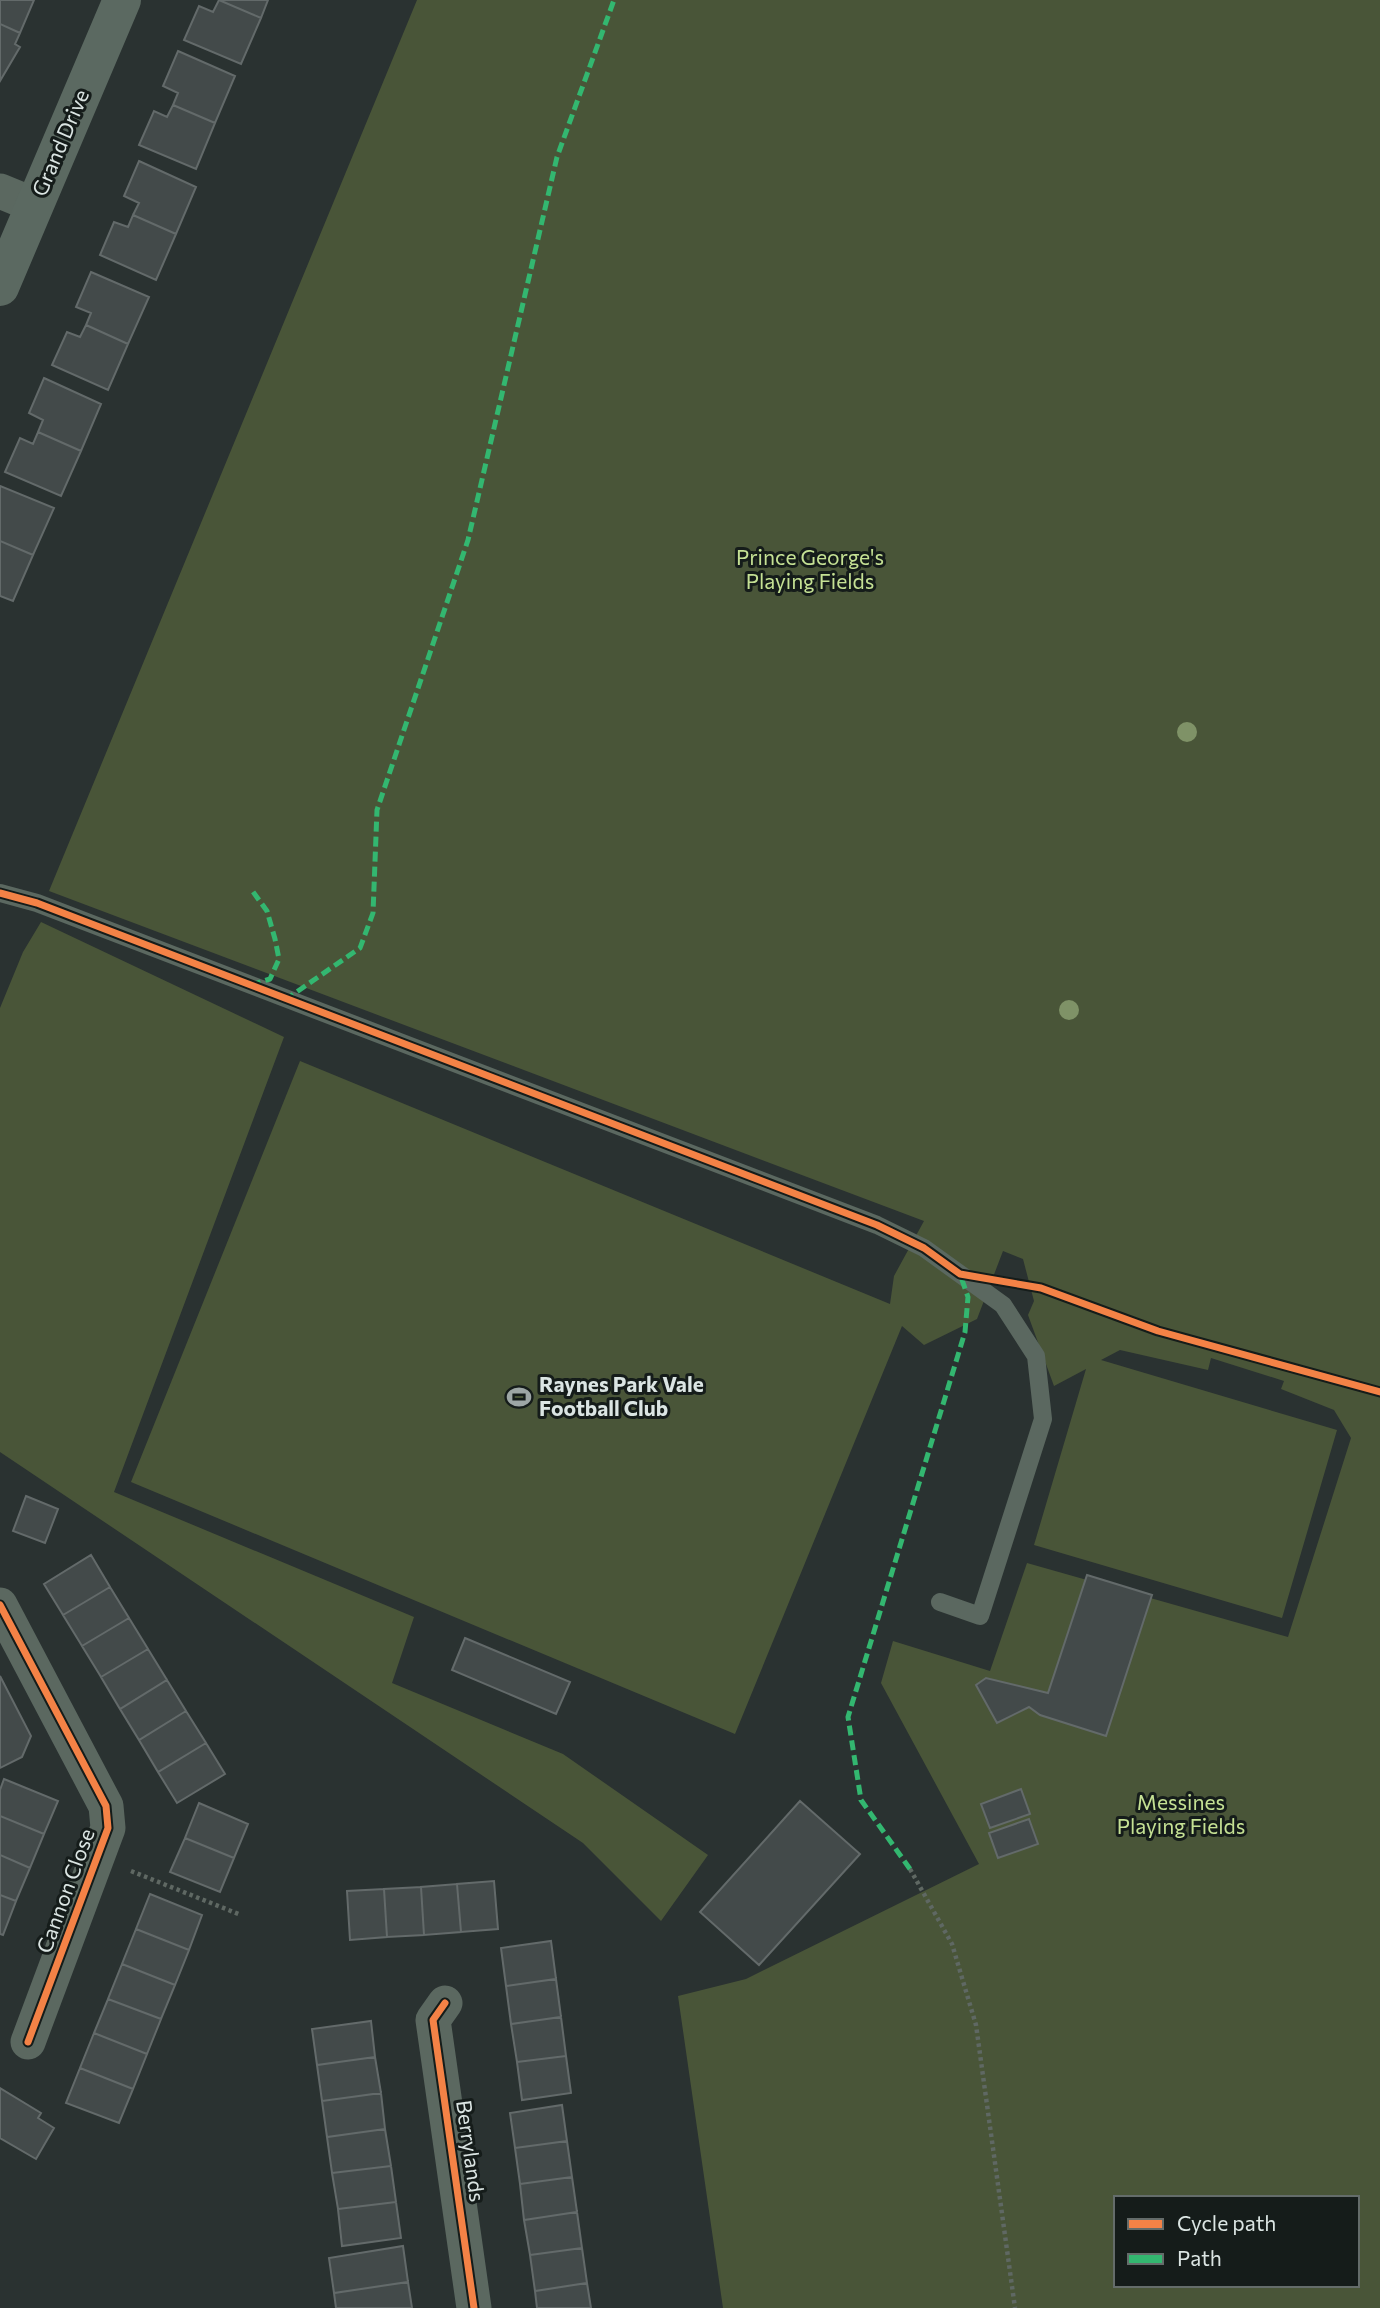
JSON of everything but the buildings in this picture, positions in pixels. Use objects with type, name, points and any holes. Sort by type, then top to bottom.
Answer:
[{"type":"main road","name":"Grand Drive","points":[[0,287],[17,198],[122,0]]},
{"type":"street","name":"Cannon Close","points":[[0,1605],[106,1806],[108,1828],[28,2042]]},
{"type":"street","name":"Berrylands","points":[[445,2003],[433,2020],[474,2308]]},
{"type":"lane","points":[[0,893],[37,904],[877,1225],[924,1248],[1003,1305],[1036,1356],[1043,1419],[980,1616],[940,1602]]},
{"type":"path","points":[[98,1857],[241,1915]]},
{"type":"path","points":[[910,1869],[952,1944],[976,2025],[1015,2308]]},
{"type":"green space","name":"Prince George's Playing Fields","points":[[417,0],[1380,0],[1380,2308],[723,2308],[678,1996],[746,1979],[979,1864],[881,1683],[893,1641],[990,1671],[1027,1563],[1288,1637],[1351,1438],[1334,1410],[1281,1389],[1284,1381],[1211,1358],[1208,1370],[1120,1350],[1101,1360],[1337,1430],[1282,1618],[1034,1545],[1086,1369],[1054,1386],[1028,1315],[1034,1301],[1023,1259],[1003,1251],[977,1319],[924,1345],[902,1326],[735,1734],[131,1482],[300,1061],[890,1304],[894,1276],[924,1221],[49,891]]},
{"type":"green space","points":[[41,922],[284,1037],[114,1492],[414,1617],[392,1683],[563,1754],[708,1855],[661,1921],[583,1843],[0,1452],[0,1008],[23,952]]},
{"type":"marked path","points":[[285,1000],[360,948],[373,913],[377,810],[468,540],[557,157],[614,0]]},
{"type":"marked path","points":[[251,889],[267,911],[279,959],[270,979],[251,985]]},
{"type":"marked path","points":[[910,1869],[861,1800],[848,1717],[965,1332],[968,1297],[960,1274]]},
{"type":"cycle path","points":[[0,893],[37,903],[877,1225],[924,1248],[960,1274],[1041,1288],[1158,1331],[1380,1392]]},
{"type":"cycle path","points":[[0,1605],[106,1806],[108,1828],[28,2042]]},
{"type":"cycle path","points":[[445,2003],[433,2020],[474,2308]]},
{"type":"place","name":"Raynes Park Vale Football Club","points":[[519,1397]]},
{"type":"park label","name":"Messines Playing Fields","points":[[1181,1815]]}]
